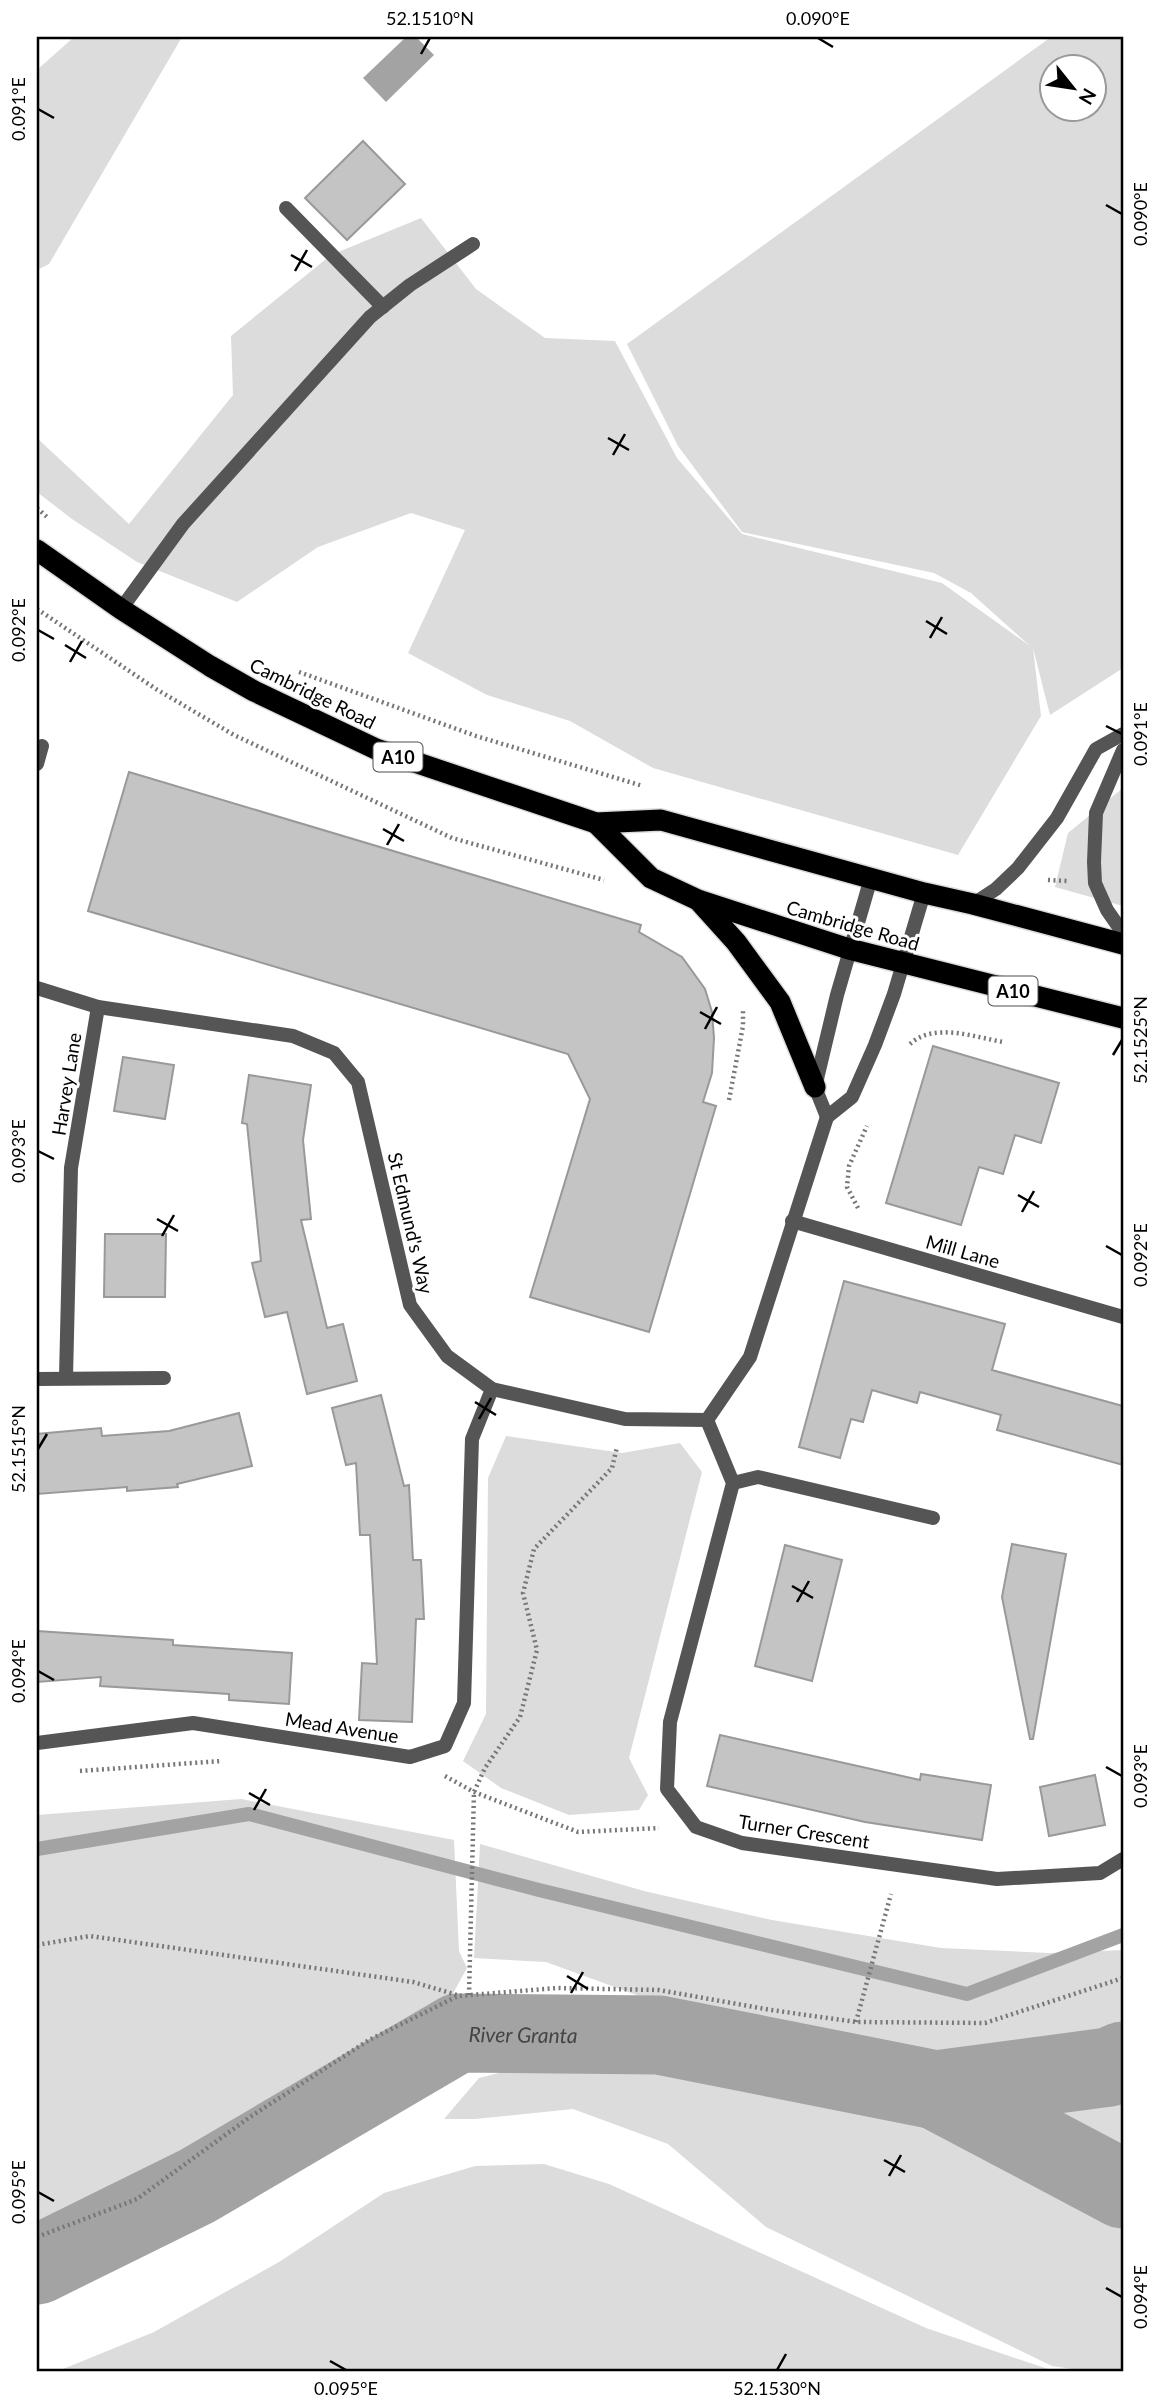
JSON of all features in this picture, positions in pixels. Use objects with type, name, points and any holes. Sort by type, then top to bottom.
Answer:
[{"type":"highway","name":"Cambridge Road","points":[[37,550],[121,609],[210,666],[254,691],[376,750],[596,823],[662,820],[924,893],[1123,944]]},
{"type":"highway","name":"Cambridge Road","points":[[596,823],[651,878],[698,900],[849,949],[1123,1018]]},
{"type":"highway","points":[[698,900],[736,942],[780,1002],[815,1087]]},
{"type":"street","points":[[286,208],[383,307]]},
{"type":"street","points":[[121,609],[183,524],[370,317],[410,285],[473,244]]},
{"type":"street","points":[[973,904],[996,889],[1018,868],[1057,818],[1096,749],[1123,734]]},
{"type":"street","points":[[37,764],[42,747]]},
{"type":"street","points":[[1123,750],[1097,813],[1094,862],[1095,883],[1107,910],[1123,933]]},
{"type":"street","points":[[827,1116],[815,1087],[849,949],[871,878]]},
{"type":"street","points":[[696,1826],[667,1789],[670,1722],[733,1483],[707,1420],[750,1357],[827,1116],[852,1097],[875,1045],[904,964],[924,893]]},
{"type":"street","name":"St Edmund's Way","points":[[37,988],[98,1007],[293,1036],[334,1053],[358,1082],[410,1305],[447,1356],[492,1389],[625,1419],[707,1420]]},
{"type":"street","name":"Harvey Lane","points":[[66,1377],[71,1168],[98,1007]]},
{"type":"street","name":"Mill Lane","points":[[792,1221],[1123,1317]]},
{"type":"street","points":[[37,1378],[164,1378]]},
{"type":"street","name":"Mead Avenue","points":[[37,1743],[193,1723],[410,1757],[445,1746],[464,1703],[472,1439],[492,1389]]},
{"type":"street","points":[[733,1483],[758,1477],[933,1518]]},
{"type":"street","name":"Turner Crescent","points":[[696,1826],[741,1843],[997,1879],[1100,1872],[1123,1859]]},
{"type":"path","points":[[37,508],[57,524]]},
{"type":"path","points":[[37,610],[156,689],[246,741],[452,838],[605,881]]},
{"type":"path","points":[[297,671],[476,736],[646,787]]},
{"type":"path","points":[[1018,868],[1045,880],[1095,883]]},
{"type":"path","points":[[729,1100],[743,1026],[743,1004]]},
{"type":"path","points":[[908,1045],[915,1039],[945,1031],[1003,1042]]},
{"type":"path","points":[[860,1212],[847,1187],[849,1166],[872,1115]]},
{"type":"path","points":[[468,1995],[474,1792],[485,1768],[520,1717],[537,1650],[523,1593],[534,1549],[612,1468],[625,1419]]},
{"type":"path","points":[[410,1757],[474,1792],[578,1832],[696,1826]]},
{"type":"path","points":[[76,1771],[232,1760]]},
{"type":"path","points":[[856,2022],[891,1891]]},
{"type":"path","points":[[37,1945],[90,1936],[412,1982],[458,1996]]},
{"type":"path","points":[[37,2237],[137,2199],[250,2117],[369,2040],[458,1996],[557,1988],[659,1990],[856,2022],[985,2022],[1123,1978]]},
{"type":"shaded area","points":[[74,37],[182,37],[49,264],[37,270],[37,70]]},
{"type":"shaded area","points":[[406,37],[416,37],[434,55],[386,102],[363,78]]},
{"type":"shaded area","points":[[1051,37],[1123,37],[1123,668],[1050,715],[1033,648],[1041,716],[958,855],[653,768],[570,721],[487,695],[408,653],[465,530],[411,513],[318,547],[237,602],[137,562],[37,492],[37,438],[129,524],[233,395],[231,336],[331,255],[421,218],[476,289],[545,338],[615,341],[677,458],[742,534],[942,583],[1030,646],[971,593],[934,573],[742,532],[678,446],[627,344]]},
{"type":"shaded area","points":[[1123,788],[1123,906],[1055,887],[1068,833]]},
{"type":"shaded area","points":[[506,1436],[622,1453],[680,1443],[702,1472],[629,1758],[648,1795],[639,1810],[569,1815],[501,1788],[463,1761],[486,1714],[488,1478]]},
{"type":"shaded area","points":[[241,1799],[454,1840],[459,1951],[467,1968],[429,2037],[134,2208],[37,2243],[37,1815]]},
{"type":"shaded area","points":[[480,1844],[644,1891],[772,1920],[941,1948],[1049,1953],[1123,1950],[1123,2371],[1086,2371],[1052,2366],[766,2227],[668,2144],[573,2109],[475,2119],[444,2119],[479,2078],[615,2044],[664,2005],[546,1962],[474,1958]]},
{"type":"shaded area","points":[[544,2164],[609,2184],[926,2328],[1054,2371],[58,2371],[154,2332],[279,2262],[384,2193],[475,2166]]},
{"type":"building","points":[[363,141],[405,184],[347,240],[305,198]]},
{"type":"building","points":[[129,772],[641,925],[639,932],[682,957],[705,989],[712,1012],[712,1073],[703,1102],[716,1106],[649,1332],[530,1297],[590,1099],[568,1054],[88,911]]},
{"type":"building","points":[[933,1046],[1059,1083],[1041,1143],[1015,1135],[1003,1174],[979,1167],[961,1225],[886,1203]]},
{"type":"building","points":[[123,1057],[174,1065],[165,1119],[114,1111]]},
{"type":"building","points":[[249,1075],[311,1085],[303,1140],[311,1219],[301,1220],[327,1328],[343,1324],[357,1381],[307,1394],[287,1312],[265,1317],[252,1263],[261,1261],[247,1124],[242,1123]]},
{"type":"building","points":[[105,1234],[166,1234],[165,1297],[104,1297]]},
{"type":"building","points":[[844,1281],[1005,1324],[992,1370],[1123,1406],[1123,1465],[997,1430],[1001,1415],[920,1392],[917,1403],[872,1390],[863,1422],[851,1419],[840,1458],[799,1447]]},
{"type":"building","points":[[381,1395],[404,1486],[409,1485],[413,1560],[421,1560],[424,1619],[416,1619],[412,1722],[359,1720],[362,1663],[377,1664],[370,1535],[360,1535],[356,1463],[346,1465],[332,1408]]},
{"type":"building","points":[[239,1413],[252,1466],[177,1484],[178,1487],[127,1491],[127,1487],[37,1494],[37,1434],[101,1428],[102,1436],[169,1431]]},
{"type":"building","points":[[1012,1544],[1066,1554],[1033,1739],[1030,1739],[1002,1597]]},
{"type":"building","points":[[785,1545],[842,1560],[812,1681],[755,1666]]},
{"type":"building","points":[[37,1631],[173,1640],[173,1645],[292,1653],[289,1704],[229,1700],[229,1694],[100,1686],[101,1677],[37,1682]]},
{"type":"building","points":[[720,1735],[920,1780],[921,1774],[991,1785],[982,1840],[865,1822],[707,1786]]},
{"type":"building","points":[[1095,1775],[1105,1825],[1049,1836],[1040,1787]]},
{"type":"waterway","points":[[37,1849],[249,1814],[539,1890],[967,1994],[1123,1935]]},
{"type":"waterway","name":"River Granta","points":[[37,2265],[197,2186],[458,2033],[659,2035],[936,2090],[1109,2067],[1123,2061]]},
{"type":"waterway","name":"River Granta","points":[[936,2090],[1123,2189]]}]
